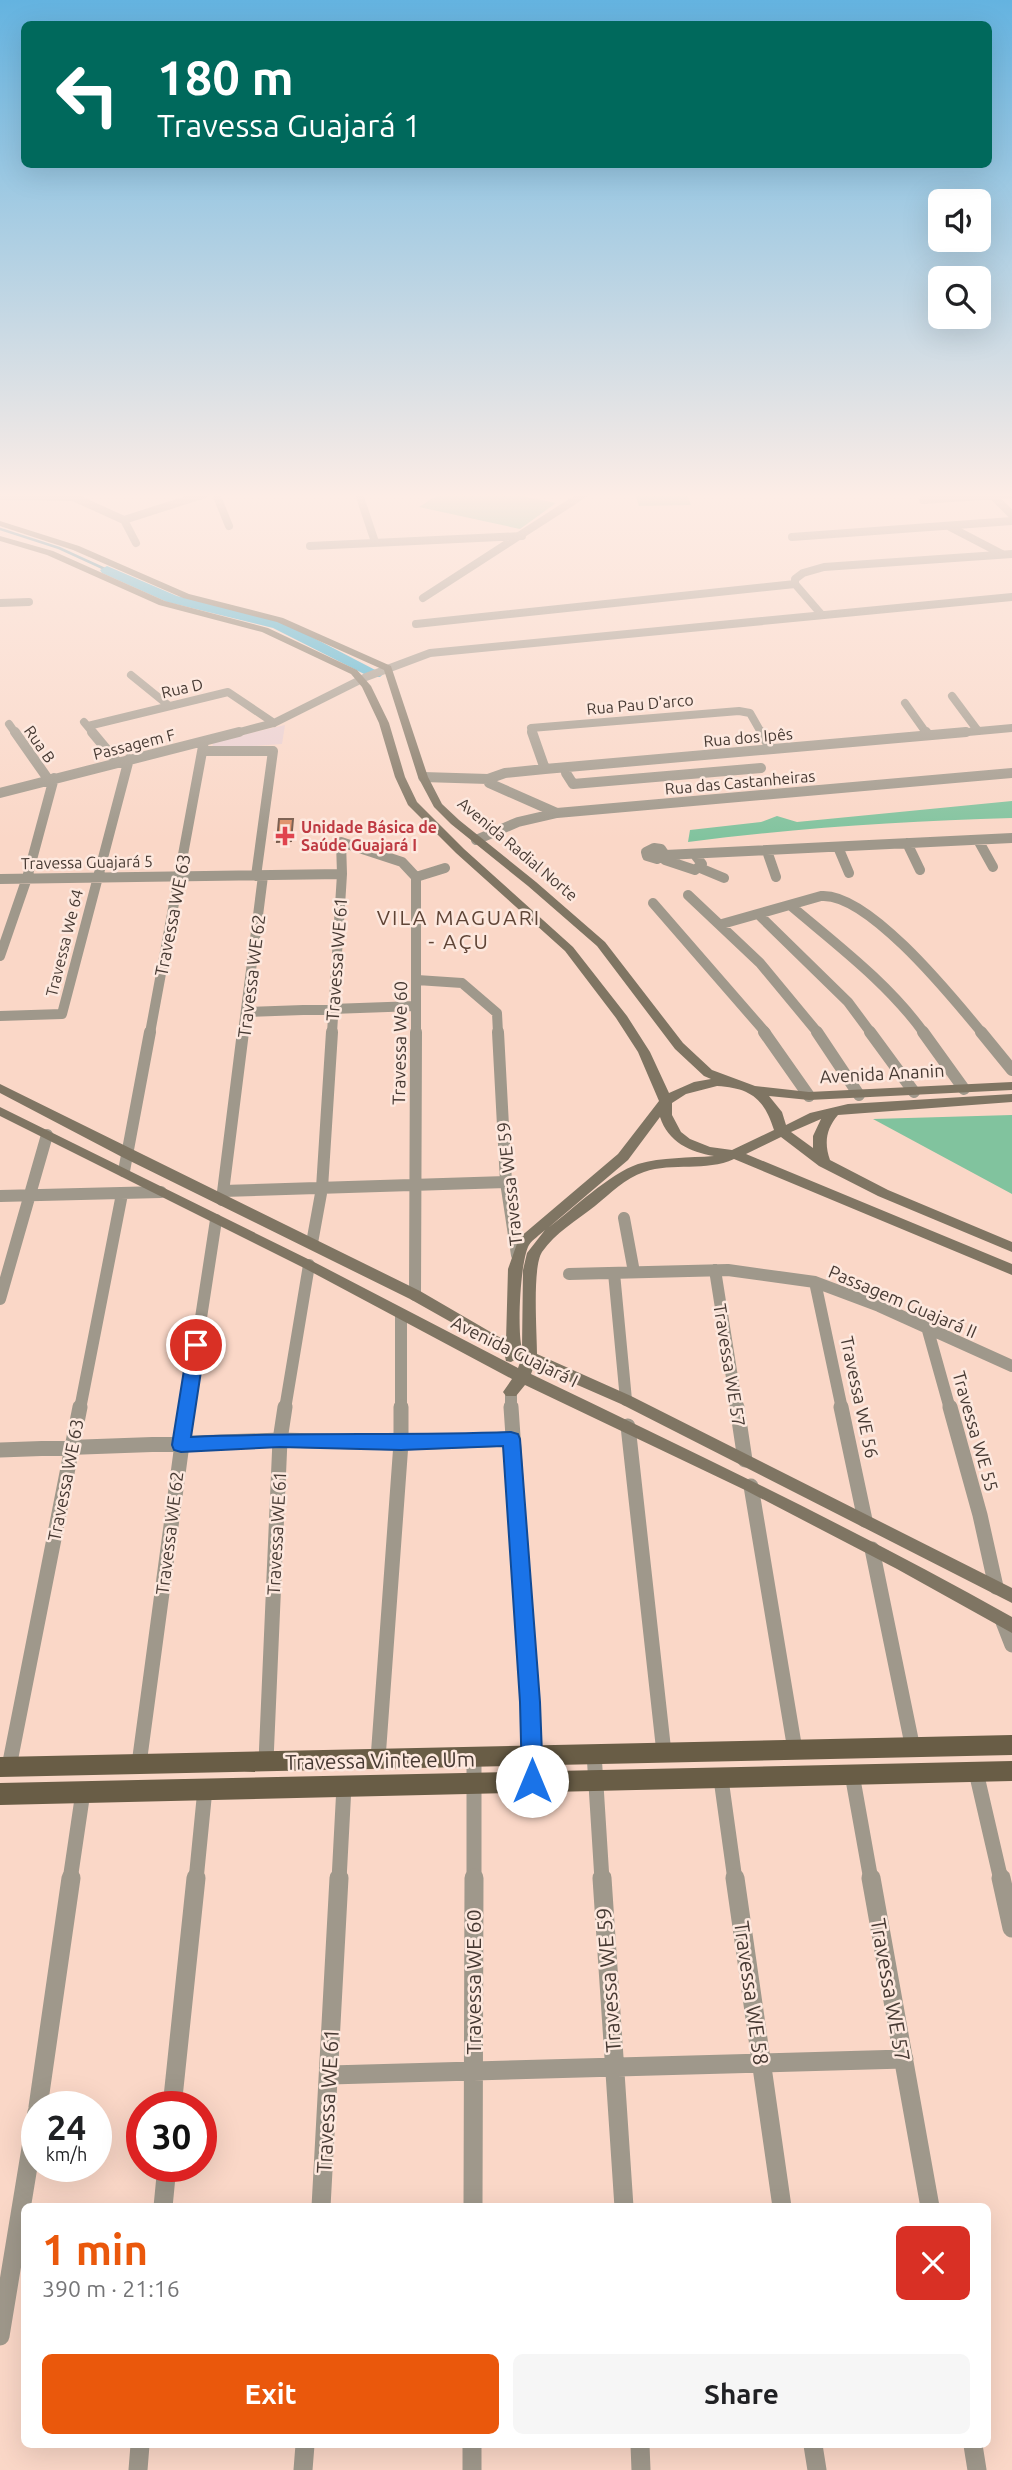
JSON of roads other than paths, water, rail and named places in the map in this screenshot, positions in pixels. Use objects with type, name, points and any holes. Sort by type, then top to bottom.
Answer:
[{"type":"main road","points":[[186,609],[265,630],[354,672],[363,679],[384,723],[400,777],[412,803],[460,851],[569,949],[621,1016],[644,1052],[670,1098],[666,1120],[680,1138],[705,1151],[740,1152],[1012,1270]]},
{"type":"main road","points":[[238,609],[280,620],[384,669]]},
{"type":"main road","name":"Avenida Radial Norte","points":[[384,669],[423,778],[439,805],[476,840],[532,884],[600,944],[679,1046],[708,1073],[729,1082]]},
{"type":"main road","points":[[516,1255],[524,1241],[537,1228],[623,1157],[670,1098],[708,1082],[729,1082],[754,1090],[775,1107],[777,1132]]},
{"type":"main road","name":"Avenida Ananin","points":[[754,1090],[809,1096],[1012,1086]]},
{"type":"main road","name":"Avenida Guajará I","points":[[0,1088],[127,1154],[222,1196],[415,1295],[512,1350],[626,1400],[1012,1596]]},
{"type":"main road","name":"Avenida Ananin","points":[[777,1132],[833,1112],[864,1106],[1012,1098]]},
{"type":"main road","name":"Avenida Guajará I","points":[[0,1111],[309,1265],[515,1374],[751,1486],[1008,1624]]},
{"type":"main road","points":[[824,1163],[818,1145],[819,1136],[833,1112]]},
{"type":"main road","points":[[515,1374],[529,1358],[530,1270],[534,1253],[551,1233],[614,1184],[642,1168],[721,1160],[777,1132]]},
{"type":"main road","points":[[777,1132],[824,1163],[883,1193],[1012,1247]]},
{"type":"main road","name":"Travessa WE 59","points":[[511,1392],[515,1374],[512,1350],[516,1255]]},
{"type":"main road","name":"Travessa Vinte e Um","points":[[5,1767],[1012,1745]]},
{"type":"main road","name":"Travessa Vinte e Um","points":[[0,1794],[594,1778],[721,1779],[1012,1771]]},
{"type":"street","points":[[416,625],[549,609]]},
{"type":"street","points":[[817,609],[821,614]]},
{"type":"street","name":"Passagem F","points":[[0,793],[129,759],[204,746],[274,723],[384,669],[430,653],[874,609]]},
{"type":"street","points":[[131,675],[168,705]]},
{"type":"street","name":"Rua D","points":[[117,762],[86,724],[228,692],[274,723]]},
{"type":"street","points":[[952,696],[978,731]]},
{"type":"street","points":[[905,703],[928,735]]},
{"type":"street","name":"Rua Pau D'arco","points":[[545,769],[531,728],[731,710],[750,713],[771,750]]},
{"type":"street","name":"Rua B","points":[[9,724],[51,779]]},
{"type":"street","name":"Rua dos Ipês","points":[[488,779],[505,773],[545,769],[1012,728]]},
{"type":"street","name":"Travessa WE 62","points":[[204,746],[273,751],[248,1012],[222,1196]]},
{"type":"street","name":"Travessa WE 63","points":[[124,1171],[204,746]]},
{"type":"street","name":"Travessa We 64","points":[[0,1016],[62,1014],[129,759]]},
{"type":"street","points":[[566,773],[573,784],[761,768]]},
{"type":"street","name":"Rua das Castanheiras","points":[[476,840],[518,822],[558,813],[1012,773]]},
{"type":"street","points":[[423,778],[488,779],[491,784],[558,813]]},
{"type":"street","points":[[0,956],[27,878],[51,779]]},
{"type":"street","points":[[724,878],[700,868],[689,869],[663,857],[1012,838]]},
{"type":"street","points":[[978,839],[993,867]]},
{"type":"street","name":"Travessa WE 61","points":[[313,1243],[322,1188],[342,874],[341,842],[402,862],[416,877]]},
{"type":"street","points":[[907,844],[920,870]]},
{"type":"street","points":[[838,847],[849,873]]},
{"type":"street","points":[[768,851],[776,877]]},
{"type":"street","points":[[695,855],[702,864],[700,868]]},
{"type":"street","points":[[416,877],[444,868]]},
{"type":"street","name":"Travessa Guajará 5","points":[[0,879],[342,874]]},
{"type":"street","name":"Travessa We 60","points":[[415,1295],[416,877]]},
{"type":"street","points":[[688,895],[722,924],[818,1030],[859,1095]]},
{"type":"street","points":[[722,924],[826,895],[850,900],[931,972],[1012,1070]]},
{"type":"street","points":[[653,902],[767,1035],[809,1096]]},
{"type":"street","points":[[790,905],[886,986],[904,1005],[964,1089]]},
{"type":"street","points":[[758,914],[848,1002],[914,1091]]},
{"type":"street","name":"Travessa WE 59","points":[[417,980],[462,983],[497,1013],[506,1182],[516,1255]]},
{"type":"street","points":[[248,1012],[416,1006]]},
{"type":"street","points":[[0,1299],[47,1135]]},
{"type":"street","points":[[222,1196],[322,1188],[506,1182]]},
{"type":"street","points":[[0,1196],[161,1192]]},
{"type":"street","name":"Travessa WE 63","points":[[5,1767],[122,1194]]},
{"type":"street","points":[[624,1218],[634,1272]]},
{"type":"street","name":"Travessa WE 62","points":[[139,1764],[181,1445],[216,1220]]},
{"type":"street","name":"Travessa WE 61","points":[[266,1761],[280,1440],[309,1265]]},
{"type":"street","name":"Passagem Guajará II","points":[[569,1274],[715,1270],[816,1282],[842,1290],[1012,1366]]},
{"type":"street","name":"Travessa WE 57","points":[[715,1270],[746,1460]]},
{"type":"street","points":[[614,1273],[626,1400]]},
{"type":"street","name":"Travessa WE 56","points":[[816,1282],[865,1520]]},
{"type":"street","points":[[378,1759],[401,1443],[401,1315]]},
{"type":"street","name":"Travessa WE 55","points":[[927,1327],[980,1515],[996,1587]]},
{"type":"street","name":"Travessa WE 59","points":[[511,1392],[511,1439],[533,1757],[532,1781]]},
{"type":"street","points":[[628,1426],[664,1753]]},
{"type":"street","points":[[0,1450],[280,1440],[401,1443],[511,1439]]},
{"type":"street","points":[[751,1486],[795,1750]]},
{"type":"street","points":[[872,1549],[913,1749]]},
{"type":"street","points":[[1008,1624],[1012,1645]]},
{"type":"street","name":"Travessa WE 59","points":[[594,1753],[624,2203]]},
{"type":"street","name":"Travessa WE 60","points":[[473,2203],[474,1758]]},
{"type":"street","points":[[976,1772],[1012,1928]]},
{"type":"street","name":"Travessa WE 57","points":[[852,1774],[929,2203]]},
{"type":"street","name":"Travessa WE 58","points":[[721,1779],[781,2203]]},
{"type":"street","name":"Travessa WE 61","points":[[321,2203],[344,1786]]},
{"type":"street","points":[[174,2091],[205,1788]]},
{"type":"street","points":[[40,2091],[83,1792]]},
{"type":"street","points":[[330,2075],[904,2059]]},
{"type":"street","points":[[22,2203],[25,2182]]},
{"type":"street","points":[[163,2203],[165,2182]]},
{"type":"street","points":[[0,2336],[21,2207]]},
{"type":"street","points":[[138,2470],[140,2448]]},
{"type":"street","points":[[303,2470],[305,2448]]},
{"type":"street","points":[[472,2448],[472,2470]]},
{"type":"street","points":[[640,2448],[641,2470]]},
{"type":"street","points":[[813,2448],[817,2470]]},
{"type":"street","points":[[973,2448],[977,2470]]},
{"type":"waterway","points":[[214,609],[278,625],[375,674]]},
{"type":"place","name":"Unidade Básica de Saúde Guajará I","points":[[285,836]]},
{"type":"district","name":"VILA MAGUARI - AÇU","points":[[459,929]]}]
